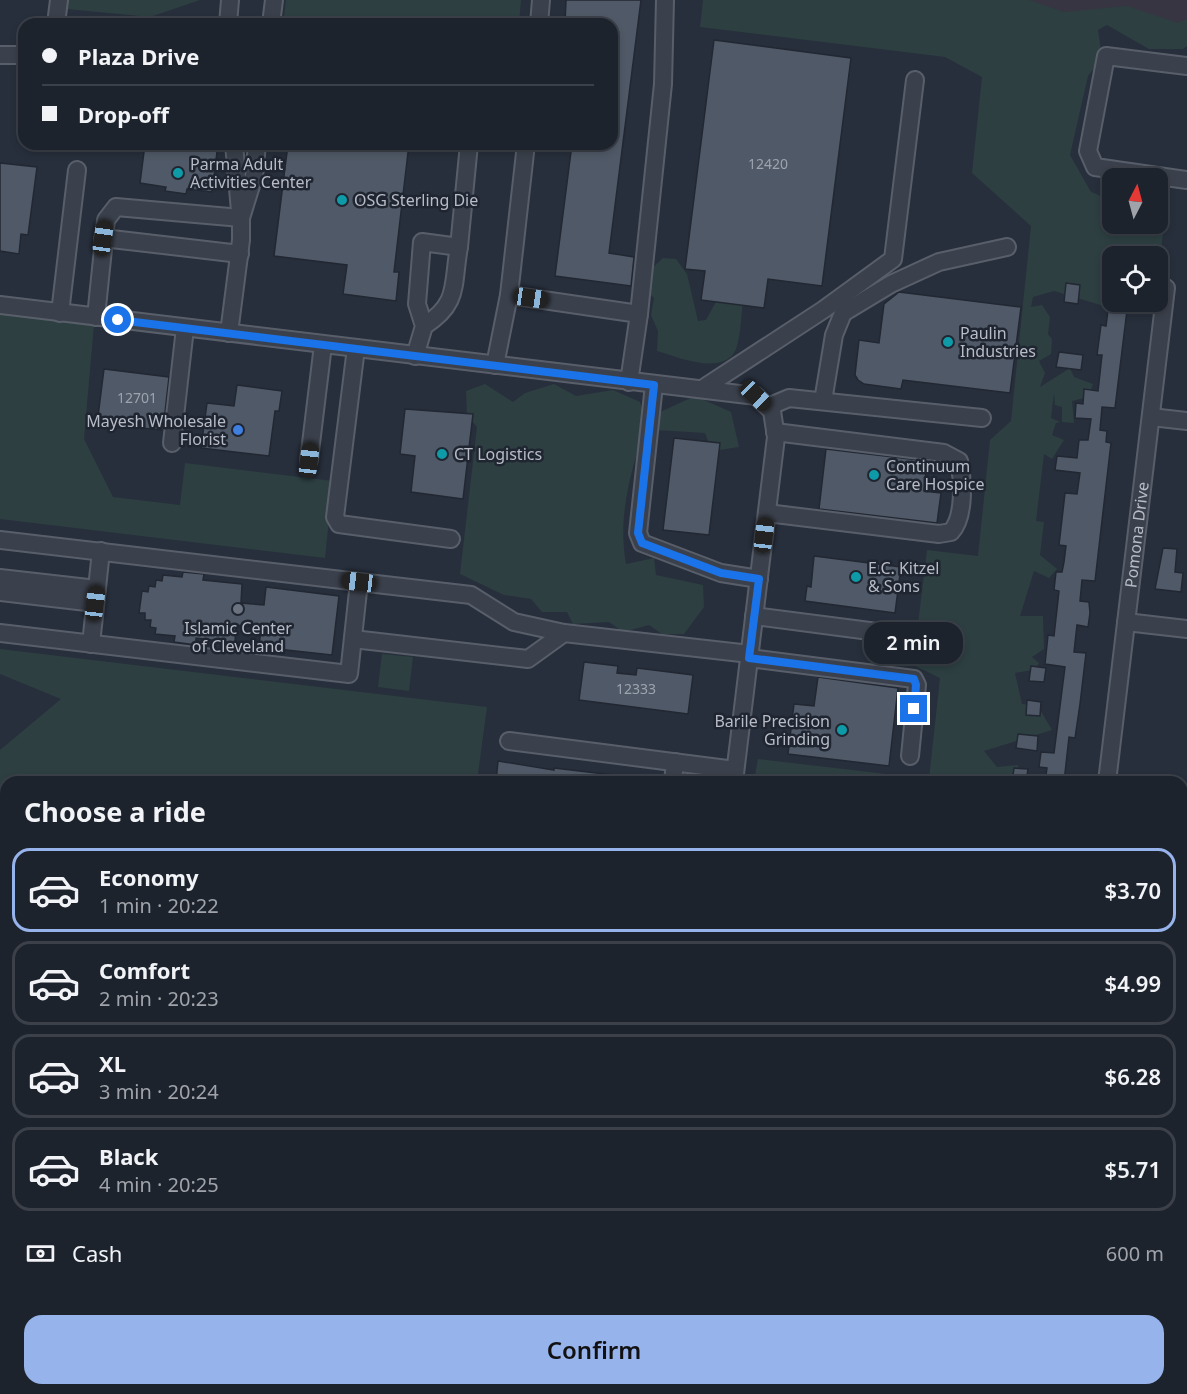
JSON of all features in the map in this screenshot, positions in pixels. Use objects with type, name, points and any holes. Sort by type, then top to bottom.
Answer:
[{"type":"street","points":[[57,18],[59,0]]},
{"type":"street","points":[[228,18],[230,0]]},
{"type":"street","points":[[272,18],[274,0]]},
{"type":"street","points":[[540,18],[541,0]]},
{"type":"street","points":[[629,382],[639,314],[663,84],[665,0]]},
{"type":"street","points":[[0,55],[18,55]]},
{"type":"street","points":[[1187,66],[1106,56],[1088,151],[1095,167],[1187,180]]},
{"type":"street","points":[[702,389],[823,309],[893,258],[915,80]]},
{"type":"street","points":[[229,333],[240,254],[241,218],[235,150]]},
{"type":"street","points":[[241,218],[254,176],[256,150]]},
{"type":"street","points":[[423,326],[441,315],[452,298],[468,150]]},
{"type":"street","points":[[495,365],[509,296],[525,150]]},
{"type":"street","points":[[60,312],[77,170]]},
{"type":"street","points":[[96,317],[106,220],[116,207],[241,218]]},
{"type":"street","points":[[103,238],[240,254]]},
{"type":"street","points":[[415,356],[423,326],[417,304],[417,278],[422,242],[459,247]]},
{"type":"street","points":[[823,401],[834,336],[843,313],[891,284],[939,262],[1007,247]]},
{"type":"street","points":[[509,296],[639,314]]},
{"type":"street","points":[[0,305],[756,396],[771,411],[775,432],[734,776],[675,762],[509,741]]},
{"type":"street","name":"Pomona Drive","points":[[1108,776],[1163,312]]},
{"type":"street","points":[[172,443],[185,328]]},
{"type":"street","points":[[309,460],[323,345]]},
{"type":"street","points":[[356,348],[335,517],[339,524],[451,539]]},
{"type":"street","points":[[654,385],[638,533],[642,543],[721,573],[759,579]]},
{"type":"street","points":[[768,407],[789,398],[982,418]]},
{"type":"street","points":[[1150,417],[1187,421]]},
{"type":"street","points":[[767,513],[939,534],[951,532],[957,525],[962,476],[959,461],[944,453],[775,432]]},
{"type":"street","points":[[0,540],[471,595],[514,622],[564,633],[914,679],[916,685],[910,756]]},
{"type":"street","points":[[91,645],[101,551]]},
{"type":"street","points":[[0,578],[96,596]]},
{"type":"street","points":[[0,633],[349,674],[359,582]]},
{"type":"street","points":[[0,592],[96,596]]},
{"type":"street","points":[[754,616],[885,633]]},
{"type":"street","points":[[1126,622],[1187,628]]},
{"type":"street","points":[[353,639],[528,659],[564,633]]},
{"type":"street","points":[[674,776],[675,762]]},
{"type":"shaded area","points":[[68,0],[200,0],[150,17],[67,9]]},
{"type":"shaded area","points":[[286,0],[521,0],[520,18],[284,18]]},
{"type":"shaded area","points":[[703,0],[1029,0],[1064,12],[1127,6],[1178,23],[1187,19],[1187,46],[1183,49],[1149,49],[1107,25],[1098,30],[1102,58],[1088,76],[1070,155],[1091,192],[1102,196],[1102,234],[1163,234],[1162,246],[1102,246],[1102,305],[1054,291],[1033,297],[1031,307],[1042,305],[1050,317],[1048,334],[1052,339],[1051,354],[1039,361],[1045,373],[1040,387],[1070,368],[1074,377],[1093,384],[1088,397],[1072,401],[1074,423],[1062,422],[1062,407],[1055,405],[1054,393],[1051,418],[1060,422],[1056,423],[1052,435],[1064,440],[1052,459],[1044,454],[1036,521],[1044,522],[1040,555],[1057,569],[1049,578],[1034,571],[1020,616],[1043,616],[1044,649],[1032,657],[1039,663],[1034,670],[1015,673],[1022,704],[1038,706],[1052,730],[984,751],[997,767],[1018,765],[1018,776],[929,776],[940,678],[913,665],[927,550],[978,556],[990,440],[1011,421],[1031,226],[972,173],[982,77],[945,57],[700,27]]},
{"type":"shaded area","points":[[965,0],[1187,0],[1187,27],[1064,12]]},
{"type":"shaded area","points":[[663,258],[676,259],[687,274],[698,321],[706,320],[718,298],[743,301],[738,344],[730,357],[722,362],[700,363],[657,351],[658,331],[651,315],[654,298],[648,292],[647,273]]},
{"type":"shaded area","points":[[0,312],[94,324],[84,439],[113,497],[180,505],[185,463],[333,481],[325,558],[0,519]]},
{"type":"shaded area","points":[[485,384],[513,402],[525,393],[554,384],[576,396],[613,390],[640,402],[647,421],[631,474],[625,509],[623,527],[626,564],[654,558],[656,575],[703,585],[704,607],[684,634],[662,634],[649,625],[623,632],[609,622],[573,624],[567,612],[542,612],[531,599],[504,595],[460,574],[477,427],[467,415],[466,391]]},
{"type":"shaded area","points":[[695,396],[731,412],[739,447],[712,451],[705,433],[656,430],[658,413]]},
{"type":"shaded area","points":[[0,649],[487,707],[478,776],[0,776],[0,750],[61,699],[0,674]]},
{"type":"shaded area","points":[[382,654],[413,657],[409,691],[378,687]]},
{"type":"shaded area","points":[[758,759],[903,776],[755,776]]},
{"type":"building","points":[[566,0],[641,0],[609,253],[634,257],[631,286],[555,276],[571,150],[618,150],[618,18],[565,18]]},
{"type":"building","points":[[714,40],[851,58],[822,286],[768,279],[764,308],[701,300],[705,271],[685,269]]},
{"type":"building","name":"Parma Adult Activities Center","points":[[144,150],[217,150],[212,192],[187,189],[186,194],[165,191],[166,187],[140,183]]},
{"type":"building","name":"OSG Sterling Die","points":[[287,150],[408,150],[394,272],[399,272],[396,301],[343,294],[347,265],[274,256]]},
{"type":"building","points":[[0,163],[37,167],[28,235],[21,234],[19,254],[0,251]]},
{"type":"building","points":[[1066,283],[1080,285],[1078,304],[1064,302]]},
{"type":"building","name":"Paulin Industries","points":[[899,292],[1021,307],[1010,393],[903,380],[901,389],[864,384],[858,380],[855,375],[859,340],[879,343],[884,304]]},
{"type":"building","points":[[1108,312],[1127,312],[1115,408],[1102,407],[1100,430],[1107,431],[1106,442],[1111,443],[1095,581],[1082,580],[1080,601],[1089,602],[1090,613],[1088,627],[1077,625],[1074,652],[1086,653],[1075,738],[1069,737],[1065,776],[1046,776],[1047,768],[1039,767],[1041,752],[1054,753],[1065,667],[1045,664],[1048,635],[1054,636],[1059,591],[1054,590],[1056,572],[1062,572],[1066,546],[1059,545],[1065,493],[1077,494],[1080,473],[1055,470],[1057,456],[1077,458],[1079,440],[1088,440],[1091,419],[1075,418],[1076,403],[1083,404],[1084,389],[1098,391],[1102,355],[1097,355],[1101,325],[1106,326]]},
{"type":"building","points":[[1059,352],[1083,355],[1081,370],[1056,367]]},
{"type":"building","points":[[104,369],[169,377],[163,430],[97,424]]},
{"type":"building","name":"Mayesh Wholesale Florist","points":[[237,385],[282,391],[279,411],[275,411],[269,456],[201,448],[207,403],[234,406]]},
{"type":"building","name":"CT Logistics","points":[[405,409],[473,414],[463,499],[411,492],[415,456],[400,454]]},
{"type":"building","points":[[674,438],[720,443],[709,535],[663,530]]},
{"type":"building","name":"Continuum Care Hospice","points":[[826,449],[927,461],[924,491],[941,493],[937,523],[819,509]]},
{"type":"building","points":[[1163,548],[1177,549],[1175,572],[1183,573],[1181,592],[1155,589]]},
{"type":"building","name":"E.C. Kitzel & Sons","points":[[814,556],[901,567],[895,613],[805,601],[807,586],[811,587]]},
{"type":"building","name":"Islamic Center of Cleveland","points":[[183,572],[204,574],[203,580],[242,584],[241,603],[264,605],[266,587],[339,596],[332,655],[259,647],[261,628],[236,625],[235,643],[196,638],[196,645],[174,642],[175,636],[155,634],[156,628],[150,627],[151,620],[145,620],[145,613],[139,613],[142,591],[148,592],[149,586],[155,587],[156,580],[162,581],[163,575],[182,577]]},
{"type":"building","points":[[584,662],[618,666],[617,673],[636,675],[637,668],[693,675],[688,714],[579,700]]},
{"type":"building","points":[[1031,666],[1046,668],[1044,682],[1029,681]]},
{"type":"building","name":"Barile Precision Grinding","points":[[818,677],[898,688],[889,766],[788,754],[794,704],[814,706]]},
{"type":"building","points":[[1027,700],[1041,702],[1040,716],[1026,715]]},
{"type":"building","points":[[1018,734],[1038,736],[1037,751],[1016,748]]},
{"type":"building","points":[[498,761],[554,770],[554,768],[613,775],[613,776],[497,776]]},
{"type":"building","points":[[1014,768],[1028,769],[1027,776],[1013,776]]},
{"type":"place","name":"Parma Adult Activities Center","points":[[178,173]]},
{"type":"place","name":"OSG Sterling Die","points":[[342,200]]},
{"type":"place","name":"Paulin Industries","points":[[948,342]]},
{"type":"place","name":"Mayesh Wholesale Florist","points":[[238,430]]},
{"type":"place","name":"CT Logistics","points":[[442,454]]},
{"type":"place","name":"Continuum Care Hospice","points":[[874,475]]},
{"type":"place","name":"E.C. Kitzel & Sons","points":[[856,577]]},
{"type":"place","name":"Islamic Center of Cleveland","points":[[238,609]]},
{"type":"place","name":"Barile Precision Grinding","points":[[842,730]]},
{"type":"route","points":[[118,320],[654,385],[638,533],[642,543],[721,573],[759,579],[749,658],[914,679],[916,685],[914,709]]}]
